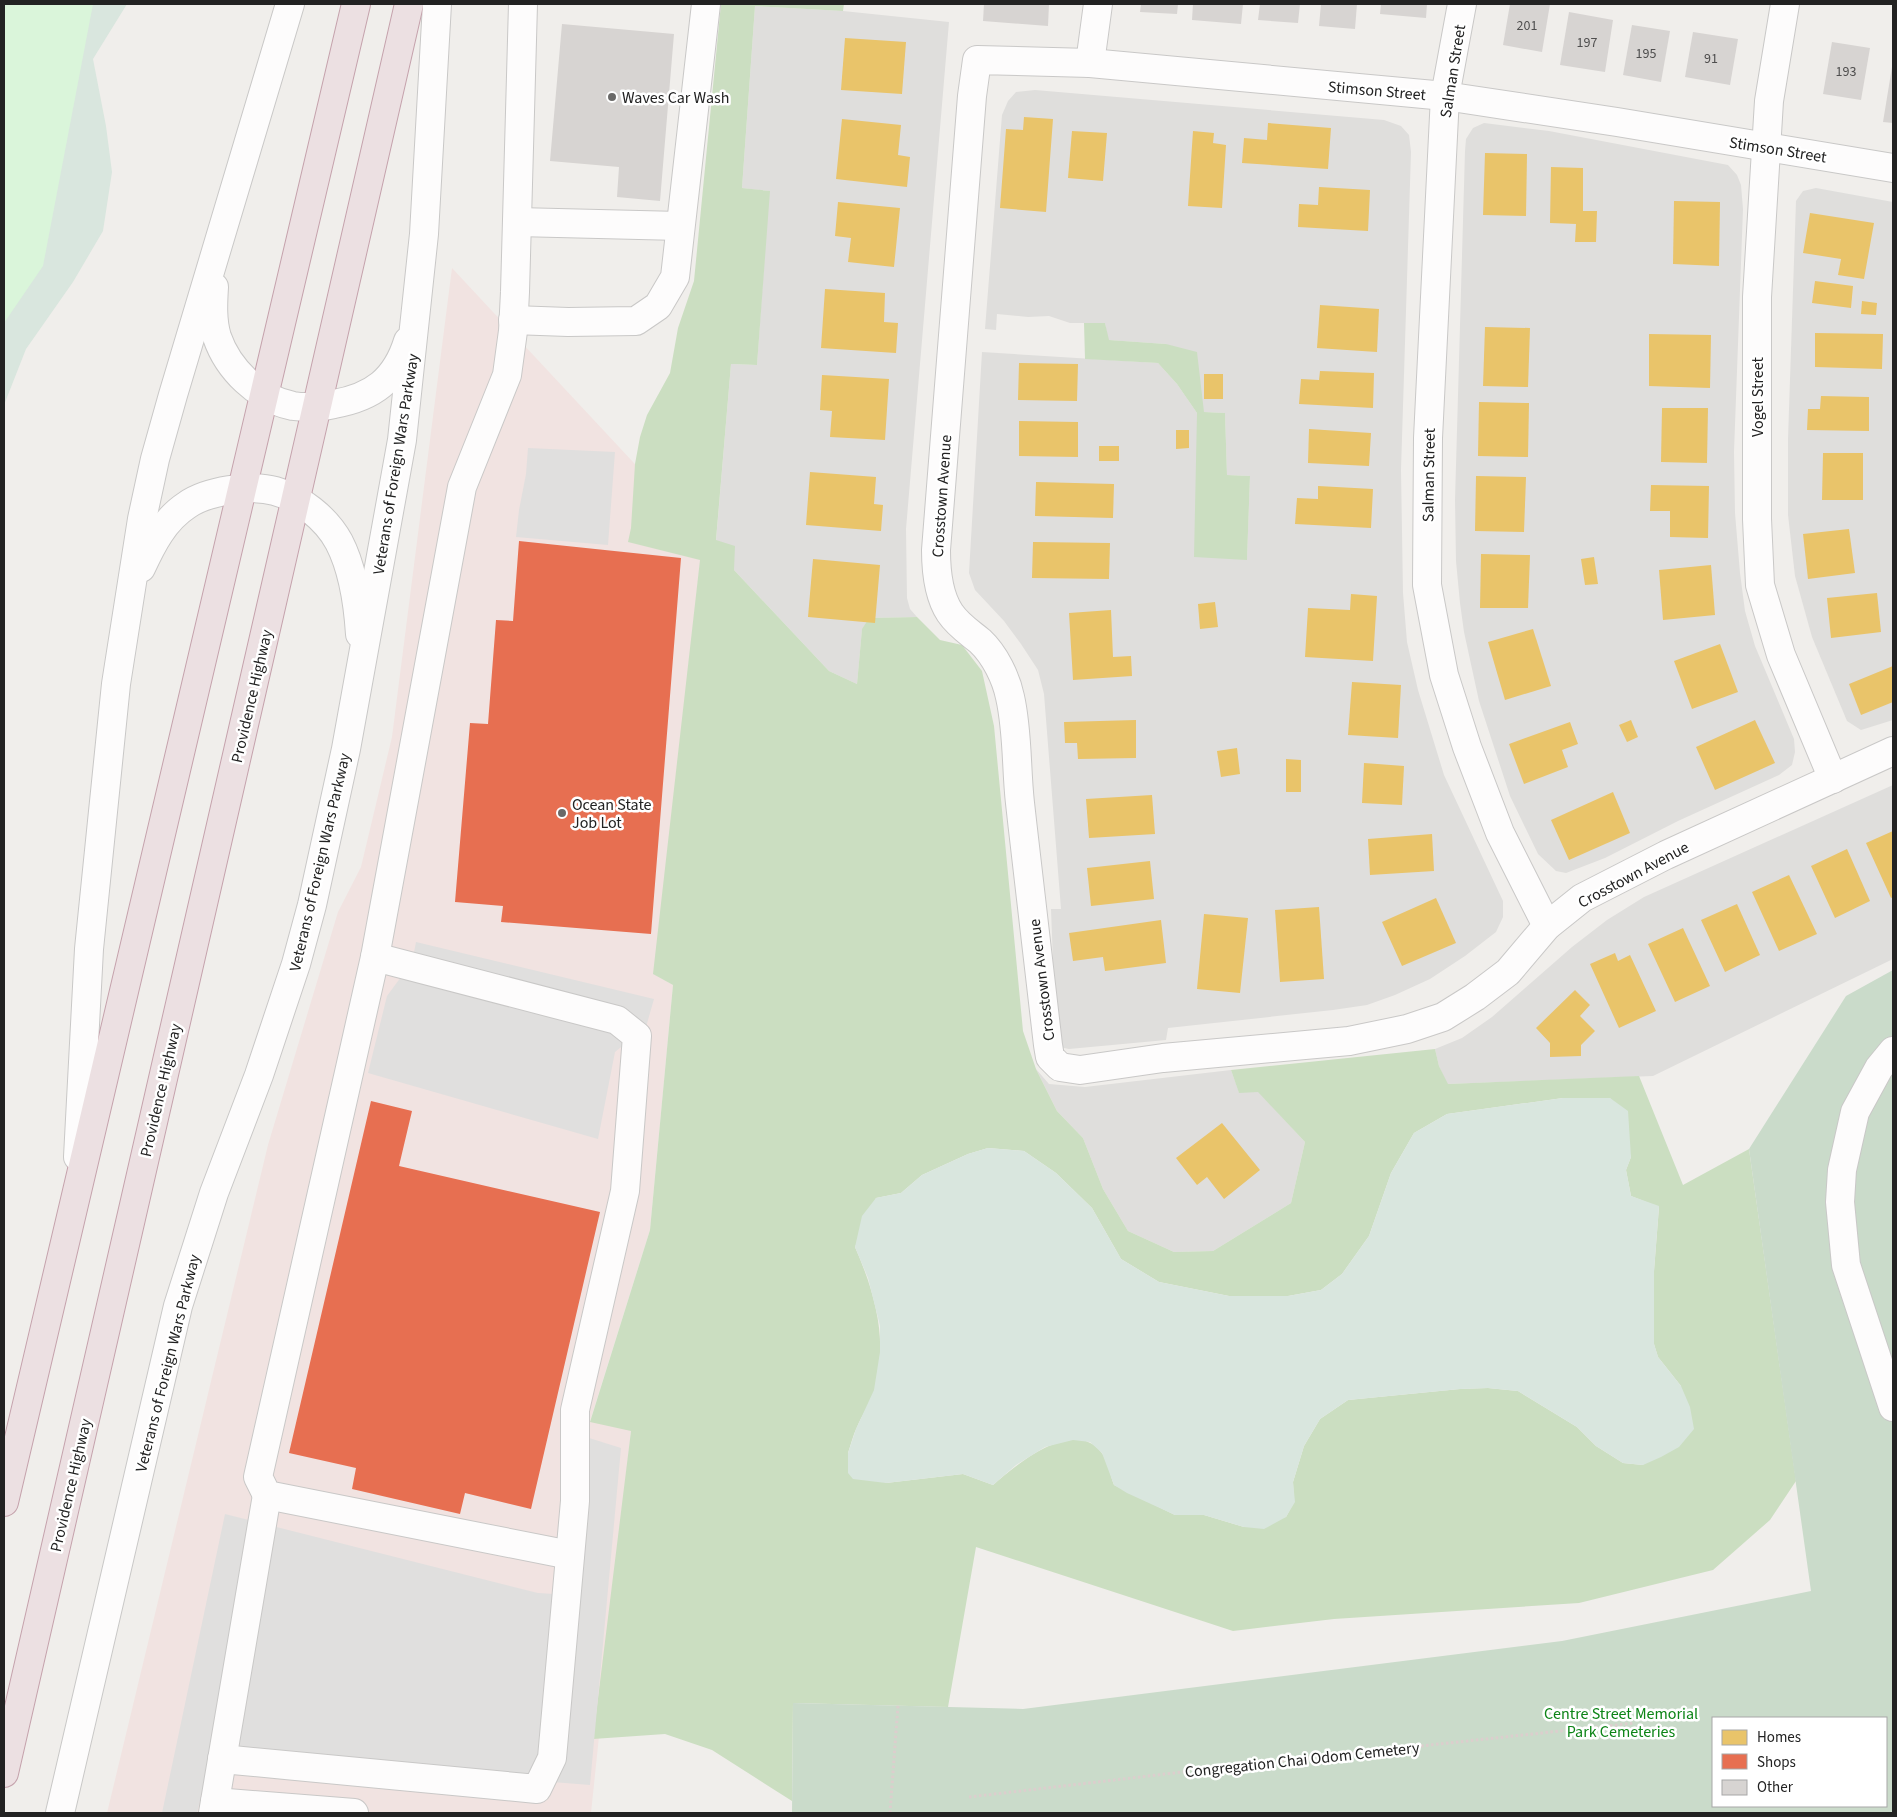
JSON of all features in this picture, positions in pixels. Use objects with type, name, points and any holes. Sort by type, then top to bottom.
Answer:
[{"type":"highway","points":[[4,1502],[244,489],[356,4]]},
{"type":"highway","points":[[317,407],[409,4]]},
{"type":"highway","name":"Providence Highway","points":[[4,1773],[317,407]]},
{"type":"street","points":[[76,1196],[89,949],[116,684],[142,519],[155,459],[290,4]]},
{"type":"street","name":"Veterans of Foreign Wars Parkway","points":[[60,1813],[178,1306],[214,1193],[259,1075],[296,964],[314,896],[361,670],[402,440],[426,215],[437,4]]},
{"type":"street","points":[[354,1813],[214,1808],[267,1495],[258,1477],[262,1451],[375,958],[462,487],[507,375],[514,320],[523,4]]},
{"type":"street","points":[[514,320],[568,322],[636,321],[658,306],[674,277],[706,4]]},
{"type":"street","points":[[1090,63],[1098,4]]},
{"type":"street","name":"Salman Street","points":[[1462,4],[1445,96],[1428,438],[1427,585],[1444,675],[1467,747],[1500,833],[1548,926]]},
{"type":"street","name":"Vogel Street","points":[[1785,4],[1769,101],[1757,297],[1757,510],[1760,585],[1780,655],[1833,779]]},
{"type":"street","name":"Stimson Street","points":[[977,60],[1090,63],[1445,96],[1617,122],[1893,168]]},
{"type":"street","name":"Crosstown Avenue","points":[[977,60],[972,96],[936,571],[941,594],[949,612],[964,630],[980,642],[992,655],[1010,696],[1022,824],[1048,1045],[1050,1057],[1060,1068],[1080,1070],[1163,1058],[1349,1041],[1407,1029],[1443,1017],[1475,997],[1508,972],[1548,926],[1582,898],[1666,855],[1893,751]]},
{"type":"street","points":[[517,222],[680,226]]},
{"type":"street","points":[[217,251],[213,308],[216,336],[227,359],[246,382],[265,396],[292,406],[317,407],[369,395],[386,380],[398,363],[407,344],[418,302]]},
{"type":"street","points":[[129,594],[150,548],[167,522],[187,504],[215,492],[244,489],[274,490],[296,499],[320,517],[338,541],[349,566],[359,625],[361,670]]},
{"type":"street","points":[[222,1759],[537,1789],[552,1758],[574,1501],[574,1410],[625,1191],[637,1036],[617,1020],[375,958]]},
{"type":"street","points":[[1893,1052],[1879,1068],[1855,1112],[1842,1170],[1840,1202],[1846,1265],[1893,1407]]},
{"type":"street","points":[[267,1495],[570,1555]]},
{"type":"path","points":[[890,1813],[898,1706]]},
{"type":"path","name":"Congregation Chai Odom Cemetery","points":[[969,1797],[1243,1765],[1635,1724]]},
{"type":"shaded area","points":[[4,4],[127,4],[93,59],[106,126],[112,172],[103,231],[73,282],[26,349],[4,405]]},
{"type":"shaded area","points":[[755,6],[843,11],[949,22],[906,529],[907,598],[910,609],[917,617],[869,618],[862,630],[857,684],[829,671],[734,570],[716,541],[731,364],[757,365],[769,191],[742,188]]},
{"type":"shaded area","points":[[1035,90],[1384,120],[1401,126],[1409,135],[1411,152],[1401,470],[1403,593],[1407,642],[1418,690],[1444,775],[1503,901],[1503,917],[1496,932],[1465,956],[1430,979],[1395,995],[1367,1005],[1333,1010],[1168,1028],[1166,1040],[1069,1049],[1060,1047],[1056,1042],[1051,909],[1061,909],[1044,694],[1038,670],[1004,621],[975,590],[969,573],[982,352],[1158,363],[1177,384],[1197,413],[1197,459],[1231,558],[1247,559],[1250,476],[1227,475],[1225,413],[1204,412],[1166,344],[1108,340],[1105,323],[1070,323],[1049,316],[1028,317],[997,314],[996,330],[985,329],[1002,115],[1008,101],[1016,92]]},
{"type":"shaded area","points":[[1484,123],[1549,131],[1728,165],[1737,175],[1741,185],[1743,209],[1734,452],[1735,513],[1740,573],[1745,611],[1755,646],[1794,739],[1795,752],[1792,765],[1779,775],[1678,821],[1605,858],[1566,873],[1556,871],[1538,854],[1510,796],[1479,701],[1464,632],[1460,603],[1456,561],[1455,500],[1465,151],[1466,139],[1473,128]]},
{"type":"shaded area","points":[[1816,188],[1893,202],[1893,720],[1861,730],[1847,721],[1812,637],[1795,576],[1788,515],[1788,439],[1796,201],[1803,191]]},
{"type":"shaded area","points":[[452,268],[703,537],[654,974],[673,985],[650,1230],[590,1421],[631,1430],[591,1813],[107,1813],[268,1145],[338,912],[361,867],[392,737]]},
{"type":"shaded area","points":[[528,448],[615,452],[608,545],[516,537]]},
{"type":"shaded area","points":[[1893,785],[1893,959],[1653,1076],[1447,1084],[1439,1066],[1435,1049],[1462,1038],[1492,1017],[1572,947],[1607,920],[1644,897]]},
{"type":"shaded area","points":[[416,942],[654,999],[646,1027],[615,1052],[598,1139],[368,1073],[387,996],[412,962]]},
{"type":"shaded area","points":[[1036,1069],[1049,1084],[1085,1087],[1231,1070],[1239,1092],[1258,1091],[1305,1142],[1291,1203],[1213,1251],[1174,1252],[1128,1231],[1103,1189],[1083,1138],[1057,1111]]},
{"type":"shaded area","points":[[1563,1098],[1610,1098],[1628,1111],[1631,1157],[1626,1170],[1631,1196],[1659,1206],[1654,1271],[1654,1344],[1658,1357],[1681,1386],[1690,1407],[1694,1429],[1679,1447],[1661,1457],[1643,1465],[1623,1463],[1596,1446],[1577,1427],[1518,1391],[1488,1388],[1348,1400],[1320,1419],[1304,1446],[1293,1482],[1295,1502],[1286,1517],[1264,1529],[1244,1527],[1204,1515],[1175,1515],[1127,1493],[1114,1485],[1102,1453],[1090,1442],[1073,1440],[1045,1447],[1016,1465],[993,1485],[963,1474],[886,1483],[853,1479],[848,1473],[848,1453],[856,1429],[874,1390],[880,1352],[880,1326],[868,1278],[855,1247],[862,1216],[876,1198],[901,1193],[922,1175],[968,1154],[988,1148],[1024,1151],[1056,1173],[1092,1208],[1121,1259],[1159,1282],[1229,1296],[1288,1296],[1321,1290],[1342,1274],[1369,1236],[1391,1173],[1414,1133],[1447,1114]]},
{"type":"shaded area","points":[[586,1437],[621,1448],[590,1785],[211,1755],[197,1813],[162,1813],[225,1514],[538,1593],[571,1595]]},
{"type":"green space","points":[[4,4],[93,4],[43,266],[4,323]]},
{"type":"green space","points":[[721,4],[844,4],[843,11],[755,6],[742,188],[770,191],[757,365],[731,364],[716,540],[735,546],[734,570],[829,671],[857,684],[862,629],[869,618],[917,617],[940,640],[962,645],[982,671],[994,726],[1023,1031],[1036,1069],[1057,1111],[1083,1138],[1103,1189],[1128,1231],[1174,1252],[1213,1251],[1291,1203],[1305,1142],[1258,1092],[1239,1093],[1231,1070],[1435,1049],[1439,1066],[1448,1084],[1639,1076],[1683,1185],[1749,1149],[1796,1481],[1770,1520],[1713,1570],[1579,1603],[1334,1619],[1233,1631],[976,1547],[948,1707],[793,1703],[792,1801],[712,1750],[665,1734],[593,1739],[631,1431],[590,1422],[650,1230],[673,985],[653,974],[700,560],[628,542],[631,528],[635,464],[640,437],[647,415],[670,373],[678,328],[694,281]],"holes":[[[1563,1098],[1610,1098],[1631,1157],[1626,1170],[1631,1196],[1659,1207],[1654,1271],[1654,1344],[1658,1357],[1681,1386],[1643,1465],[1623,1463],[1596,1446],[1577,1427],[1518,1391],[1488,1388],[1348,1400],[1320,1419],[1304,1446],[1293,1482],[1294,1502],[1286,1517],[1244,1527],[1204,1515],[1175,1515],[1114,1485],[1107,1463],[1101,1452],[1089,1443],[1076,1440],[1061,1442],[1045,1448],[1016,1466],[993,1485],[963,1474],[886,1483],[848,1453],[856,1430],[875,1389],[880,1352],[880,1334],[874,1299],[855,1247],[876,1198],[901,1193],[922,1175],[968,1154],[988,1148],[1024,1151],[1056,1173],[1092,1208],[1121,1259],[1159,1282],[1229,1296],[1288,1296],[1321,1290],[1342,1274],[1369,1236],[1391,1173],[1414,1133],[1447,1114]]]},
{"type":"green space","points":[[1084,323],[1105,323],[1109,340],[1166,344],[1197,352],[1204,412],[1225,413],[1227,475],[1250,476],[1247,560],[1194,557],[1197,413],[1177,384],[1158,363],[1085,359]]},
{"type":"green space","name":"Centre Street Memorial Park Cemeteries","points":[[1893,970],[1893,1813],[792,1813],[793,1703],[1023,1709],[1562,1641],[1811,1591],[1749,1149],[1846,996]]},
{"type":"building: Homes","points":[[845,38],[906,42],[902,94],[841,90]]},
{"type":"building: Homes","points":[[1024,117],[1053,119],[1046,212],[1000,208],[1006,129],[1023,130]]},
{"type":"building: Homes","points":[[842,119],[901,125],[898,155],[910,157],[907,187],[836,179]]},
{"type":"building: Homes","points":[[1268,123],[1331,128],[1328,169],[1242,163],[1244,138],[1267,140]]},
{"type":"building: Homes","points":[[1072,131],[1107,133],[1103,181],[1068,178]]},
{"type":"building: Homes","points":[[1193,131],[1214,133],[1213,143],[1226,145],[1222,208],[1188,206]]},
{"type":"building: Homes","points":[[1485,153],[1527,154],[1526,216],[1483,215]]},
{"type":"building: Homes","points":[[1551,167],[1583,168],[1583,211],[1597,211],[1596,242],[1575,242],[1576,224],[1550,223]]},
{"type":"building: Homes","points":[[1319,187],[1370,190],[1368,231],[1298,227],[1299,204],[1318,205]]},
{"type":"building: Homes","points":[[1674,201],[1720,202],[1719,266],[1673,264]]},
{"type":"building: Homes","points":[[838,202],[900,208],[894,267],[848,262],[851,238],[835,236]]},
{"type":"building: Homes","points":[[1810,213],[1874,223],[1864,279],[1838,275],[1841,259],[1803,253]]},
{"type":"building: Homes","points":[[1815,281],[1853,286],[1851,308],[1812,303]]},
{"type":"building: Homes","points":[[825,289],[885,293],[884,322],[898,323],[896,353],[821,348]]},
{"type":"building: Homes","points":[[1862,301],[1877,303],[1876,315],[1861,314]]},
{"type":"building: Homes","points":[[1320,305],[1379,309],[1377,352],[1317,348]]},
{"type":"building: Homes","points":[[1485,327],[1530,328],[1528,387],[1483,386]]},
{"type":"building: Homes","points":[[1815,333],[1883,334],[1882,369],[1815,367]]},
{"type":"building: Homes","points":[[1649,334],[1711,335],[1710,388],[1649,386]]},
{"type":"building: Homes","points":[[1019,363],[1078,364],[1077,401],[1018,400]]},
{"type":"building: Homes","points":[[1320,371],[1374,373],[1373,408],[1299,404],[1301,379],[1319,380]]},
{"type":"building: Homes","points":[[1204,374],[1223,374],[1223,399],[1204,399]]},
{"type":"building: Homes","points":[[822,375],[889,379],[885,440],[830,437],[832,411],[820,410]]},
{"type":"building: Homes","points":[[1821,396],[1869,397],[1869,431],[1807,430],[1808,409],[1820,409]]},
{"type":"building: Homes","points":[[1479,402],[1529,403],[1528,457],[1478,456]]},
{"type":"building: Homes","points":[[1662,408],[1708,408],[1707,463],[1661,462]]},
{"type":"building: Homes","points":[[1019,421],[1078,422],[1078,457],[1019,456]]},
{"type":"building: Homes","points":[[1309,429],[1371,433],[1369,466],[1308,463]]},
{"type":"building: Homes","points":[[1176,430],[1189,430],[1189,448],[1176,449]]},
{"type":"building: Homes","points":[[1099,446],[1119,446],[1119,461],[1099,461]]},
{"type":"building: Homes","points":[[1823,453],[1863,453],[1863,500],[1822,500]]},
{"type":"building: Homes","points":[[810,472],[876,477],[874,504],[883,505],[881,531],[806,525]]},
{"type":"building: Homes","points":[[1476,476],[1526,477],[1524,532],[1475,531]]},
{"type":"building: Homes","points":[[1036,482],[1114,484],[1113,518],[1035,516]]},
{"type":"building: Homes","points":[[1651,485],[1709,486],[1708,538],[1670,537],[1670,511],[1650,511]]},
{"type":"building: Homes","points":[[1318,486],[1373,489],[1371,528],[1295,524],[1297,498],[1318,499]]},
{"type":"building: Homes","points":[[1849,529],[1855,573],[1808,579],[1803,534]]},
{"type":"building: Homes","points":[[1033,542],[1110,543],[1109,579],[1032,578]]},
{"type":"building: Homes","points":[[1481,554],[1530,555],[1528,608],[1480,608]]},
{"type":"building: Homes","points":[[1594,557],[1598,584],[1585,585],[1581,559]]},
{"type":"building: Homes","points":[[813,559],[880,565],[875,623],[808,617]]},
{"type":"building: Homes","points":[[1711,565],[1715,615],[1663,620],[1659,570]]},
{"type":"building: Homes","points":[[1877,593],[1881,632],[1831,638],[1827,598]]},
{"type":"building: Homes","points":[[1351,594],[1377,596],[1373,661],[1305,657],[1308,608],[1350,610]]},
{"type":"building: Homes","points":[[1215,602],[1218,627],[1200,629],[1198,604]]},
{"type":"building: Homes","points":[[1111,610],[1113,657],[1131,656],[1132,676],[1073,680],[1069,613]]},
{"type":"building: Homes","points":[[1533,629],[1551,686],[1505,700],[1488,642]]},
{"type":"building: Homes","points":[[1720,644],[1738,692],[1692,709],[1674,661]]},
{"type":"building: Homes","points":[[1893,666],[1893,702],[1861,715],[1849,684]]},
{"type":"building: Homes","points":[[1352,682],[1401,685],[1398,738],[1348,735]]},
{"type":"building: Homes","points":[[1136,720],[1136,758],[1078,759],[1077,743],[1065,743],[1064,722]]},
{"type":"building: Homes","points":[[1631,720],[1638,737],[1627,742],[1619,725]]},
{"type":"building: Homes","points":[[1755,720],[1775,763],[1715,790],[1696,747]]},
{"type":"building: Homes","points":[[1570,722],[1578,744],[1562,750],[1568,767],[1524,784],[1509,744]]},
{"type":"building: Homes","points":[[1237,748],[1240,774],[1221,777],[1217,751]]},
{"type":"building: Homes","points":[[1286,759],[1301,760],[1301,792],[1286,792]]},
{"type":"building: Homes","points":[[1364,763],[1404,766],[1402,805],[1362,803]]},
{"type":"building: Homes","points":[[1613,792],[1630,833],[1569,860],[1551,820]]},
{"type":"building: Homes","points":[[1152,795],[1155,834],[1089,838],[1086,799]]},
{"type":"building: Homes","points":[[1893,831],[1893,897],[1891,898],[1866,843]]},
{"type":"building: Homes","points":[[1432,834],[1434,871],[1370,875],[1368,839]]},
{"type":"building: Homes","points":[[1847,849],[1870,901],[1835,918],[1811,866]]},
{"type":"building: Homes","points":[[1150,861],[1154,899],[1091,906],[1087,868]]},
{"type":"building: Homes","points":[[1789,875],[1817,934],[1779,951],[1752,892]]},
{"type":"building: Homes","points":[[1436,898],[1456,943],[1402,966],[1382,922]]},
{"type":"building: Homes","points":[[1737,904],[1760,955],[1725,972],[1701,920]]},
{"type":"building: Homes","points":[[1319,907],[1324,979],[1280,982],[1275,910]]},
{"type":"building: Homes","points":[[1204,914],[1248,918],[1240,993],[1197,989]]},
{"type":"building: Homes","points":[[1161,920],[1166,963],[1105,971],[1103,957],[1073,961],[1069,933]]},
{"type":"building: Homes","points":[[1683,928],[1710,986],[1675,1002],[1648,944]]},
{"type":"building: Homes","points":[[1615,953],[1618,961],[1630,955],[1656,1011],[1619,1028],[1590,964]]},
{"type":"building: Homes","points":[[1575,990],[1590,1005],[1580,1016],[1595,1031],[1581,1045],[1581,1056],[1550,1057],[1550,1043],[1536,1028]]},
{"type":"building: Homes","points":[[1222,1123],[1260,1170],[1224,1199],[1207,1177],[1197,1185],[1176,1158]]},
{"type":"building: Shops","name":"Ocean State Job Lot","points":[[519,541],[681,558],[651,934],[501,922],[503,906],[455,902],[470,723],[488,724],[496,620],[513,621]]},
{"type":"building: Shops","points":[[371,1101],[412,1111],[399,1166],[600,1212],[531,1509],[465,1493],[460,1514],[352,1489],[356,1468],[289,1453]]},
{"type":"building: Other","points":[[984,4],[1049,4],[1048,26],[983,21]]},
{"type":"building: Other","points":[[1141,4],[1178,4],[1177,14],[1140,12]]},
{"type":"building: Other","points":[[1193,4],[1243,4],[1241,24],[1192,20]]},
{"type":"building: Other","points":[[1260,4],[1300,4],[1298,23],[1258,20]]},
{"type":"building: Other","points":[[1321,4],[1357,4],[1355,29],[1319,26]]},
{"type":"building: Other","points":[[1381,4],[1427,4],[1426,18],[1380,14]]},
{"type":"building: Other","points":[[1510,4],[1550,4],[1542,52],[1503,45]]},
{"type":"building: Other","points":[[1569,12],[1613,20],[1605,72],[1560,65]]},
{"type":"building: Other","name":"Waves Car Wash","points":[[562,24],[674,34],[660,201],[617,197],[619,167],[550,161]]},
{"type":"building: Other","points":[[1632,25],[1670,31],[1661,82],[1623,75]]},
{"type":"building: Other","points":[[1693,32],[1738,39],[1730,85],[1685,77]]},
{"type":"building: Other","points":[[1832,42],[1870,48],[1861,100],[1823,94]]},
{"type":"building: Other","points":[[1893,67],[1893,123],[1883,122]]},
{"type":"place","name":"Waves Car Wash","points":[[612,97]]},
{"type":"place","name":"Ocean State Job Lot","points":[[562,813]]}]
